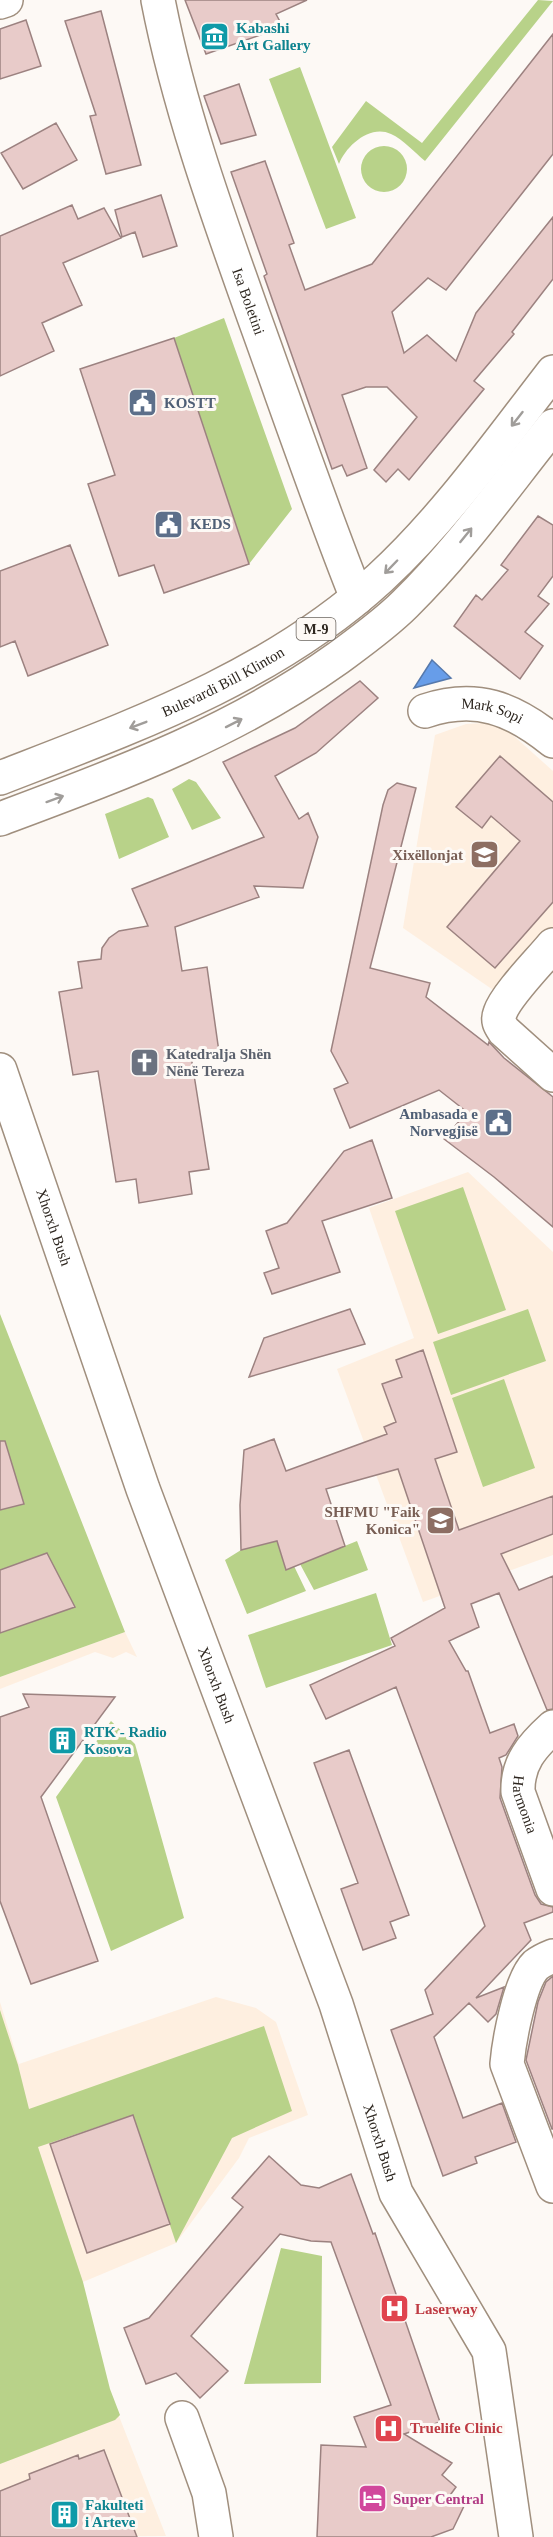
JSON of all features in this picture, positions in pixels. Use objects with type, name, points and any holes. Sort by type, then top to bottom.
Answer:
[{"type":"street","points":[[0,2],[6,0]]},
{"type":"street","name":"Isa Boletini","points":[[158,0],[180,93],[211,191],[327,521],[357,598]]},
{"type":"street","name":"Bulevardi Bill Klinton","points":[[0,778],[151,720],[218,689],[291,646],[357,598],[381,577],[471,478],[553,372]]},
{"type":"street","name":"M-9","points":[[0,819],[168,754],[238,721],[310,678],[358,643],[405,604],[448,557],[553,426]]},
{"type":"street","name":"Mark Sopi","points":[[425,711],[445,704],[482,703],[525,721],[553,741]]},
{"type":"street","points":[[553,945],[506,1002],[499,1014],[499,1023],[504,1031],[553,1075]]},
{"type":"street","name":"Xhorxh Bush","points":[[0,1070],[147,1500],[336,2004],[396,2193],[489,2351],[516,2537]]},
{"type":"street","name":"Harmonia","points":[[553,1727],[534,1746],[523,1761],[517,1776],[518,1792],[553,1889]]},
{"type":"street","points":[[553,1956],[536,1965],[528,1977],[509,2043],[507,2064],[553,2187]]},
{"type":"street","points":[[182,2418],[209,2493],[216,2537]]},
{"type":"shaded area","name":"Xixëllonjat","points":[[484,723],[505,728],[553,771],[553,932],[499,994],[403,928],[435,735],[466,724]]},
{"type":"shaded area","points":[[468,1172],[553,1252],[553,1555],[423,1602],[337,1369],[414,1338],[369,1208]]},
{"type":"shaded area","points":[[125,1632],[137,1657],[126,1652],[113,1658],[95,1652],[0,1689],[0,1677]]},
{"type":"shaded area","points":[[216,1997],[256,2008],[276,2022],[308,2115],[249,2138],[239,2158],[176,2243],[83,2282],[75,2304],[166,2536],[0,2537],[0,2002],[19,2064]]},
{"type":"green space","points":[[538,0],[553,1],[425,161],[395,136],[375,132],[367,134],[353,144],[339,164],[332,147],[366,101],[422,143]]},
{"type":"green space","points":[[300,67],[356,218],[326,229],[269,79]]},
{"type":"green space","points":[[384,146],[400,153],[407,169],[400,185],[384,192],[368,185],[361,169],[368,153]]},
{"type":"green space","points":[[224,318],[292,509],[249,564],[174,338]]},
{"type":"green space","points":[[189,779],[196,782],[221,818],[192,830],[172,789]]},
{"type":"green space","points":[[148,797],[153,799],[169,837],[119,859],[105,814]]},
{"type":"green space","points":[[463,1187],[506,1310],[438,1334],[395,1211]]},
{"type":"green space","points":[[528,1309],[546,1361],[451,1395],[433,1342]]},
{"type":"green space","points":[[0,1314],[125,1632],[0,1677]]},
{"type":"green space","points":[[504,1379],[535,1468],[483,1487],[452,1398]]},
{"type":"green space","points":[[277,1541],[286,1569],[294,1566],[306,1591],[247,1614],[225,1560],[241,1550]]},
{"type":"green space","points":[[357,1541],[368,1570],[314,1590],[300,1564]]},
{"type":"green space","points":[[376,1593],[392,1645],[266,1688],[248,1635]]},
{"type":"green space","points":[[111,1721],[135,1744],[184,1918],[111,1951],[56,1797]]},
{"type":"green space","points":[[0,2010],[18,2065],[29,2109],[264,2026],[292,2111],[232,2138],[176,2243],[133,2115],[38,2147],[83,2282],[110,2389],[120,2415],[115,2420],[0,2464]]},
{"type":"green space","points":[[281,2248],[322,2256],[321,2383],[244,2384]]},
{"type":"water","points":[[432,660],[451,678],[414,688]]},
{"type":"building","points":[[185,0],[307,0],[276,14],[283,27],[206,54]]},
{"type":"building","points":[[101,11],[141,165],[106,174],[90,116],[96,115],[65,21]]},
{"type":"building","points":[[26,20],[41,66],[0,79],[0,29]]},
{"type":"building","points":[[553,34],[553,154],[446,290],[428,278],[392,312],[404,353],[427,335],[456,361],[476,313],[553,217],[553,279],[512,332],[514,334],[474,381],[484,389],[409,480],[398,469],[386,482],[374,470],[417,417],[387,387],[366,387],[342,395],[367,468],[347,476],[342,465],[332,469],[264,276],[267,274],[231,172],[265,161],[294,243],[289,245],[305,290],[372,264]]},
{"type":"building","points":[[239,84],[256,135],[221,144],[204,96]]},
{"type":"building","points":[[56,123],[77,160],[23,189],[1,153]]},
{"type":"building","points":[[161,195],[177,246],[143,257],[135,232],[122,237],[115,210]]},
{"type":"building","points":[[72,205],[78,219],[104,208],[121,238],[63,263],[82,305],[42,323],[54,351],[0,376],[0,236]]},
{"type":"building","name":"KEDS","points":[[174,338],[249,564],[164,593],[154,565],[119,576],[88,484],[115,475],[80,369]]},
{"type":"building","points":[[538,516],[553,525],[553,576],[538,596],[549,604],[525,632],[543,646],[520,679],[454,626],[476,595],[482,600],[508,570],[501,565]]},
{"type":"building","points":[[70,545],[108,645],[28,676],[15,641],[0,647],[0,571]]},
{"type":"building","points":[[360,681],[378,698],[316,753],[275,776],[299,819],[308,813],[318,837],[303,888],[254,886],[259,897],[175,927],[182,971],[207,967],[219,1052],[191,1056],[209,1169],[189,1172],[192,1194],[139,1203],[136,1179],[116,1182],[98,1071],[73,1075],[59,992],[82,988],[78,962],[101,959],[102,948],[109,938],[119,931],[148,926],[132,889],[264,837],[223,762],[295,728]]},
{"type":"building","points":[[500,756],[553,802],[553,902],[495,968],[447,927],[520,841],[491,816],[482,828],[456,807]]},
{"type":"building","points":[[397,783],[416,788],[370,968],[430,983],[426,997],[488,1045],[489,1042],[504,1058],[553,1097],[553,1227],[494,1177],[444,1139],[467,1112],[439,1090],[350,1128],[334,1089],[348,1083],[331,1051],[383,805],[388,790]]},
{"type":"building","points":[[372,1140],[392,1198],[322,1221],[340,1272],[272,1294],[264,1273],[279,1268],[266,1231],[287,1223],[344,1151]]},
{"type":"building","points":[[350,1309],[365,1344],[249,1377],[264,1338]]},
{"type":"building","points":[[423,1350],[457,1452],[435,1459],[459,1530],[553,1496],[553,1534],[501,1554],[519,1590],[553,1576],[553,1709],[547,1710],[499,1593],[471,1604],[479,1627],[449,1641],[468,1671],[490,1733],[514,1724],[518,1736],[506,1755],[499,1758],[502,1767],[500,1798],[535,1895],[541,1904],[553,1907],[553,1912],[524,1923],[531,1940],[476,1998],[504,1987],[496,2014],[488,2022],[469,2003],[434,2037],[463,2118],[502,2103],[516,2142],[475,2157],[477,2163],[443,2176],[391,2030],[433,2014],[425,1990],[485,1926],[396,1687],[326,1719],[310,1685],[395,1646],[391,1638],[445,1608],[398,1469],[326,1489],[345,1546],[286,1570],[277,1541],[241,1550],[240,1505],[244,1450],[274,1439],[286,1471],[387,1434],[384,1427],[396,1422],[382,1384],[402,1377],[396,1360]]},
{"type":"building","points":[[0,1441],[5,1441],[24,1504],[0,1510]]},
{"type":"building","points":[[47,1553],[75,1607],[0,1633],[0,1570]]},
{"type":"building","points":[[23,1694],[115,1697],[41,1797],[98,1961],[31,1984],[0,1901],[0,1717],[29,1707]]},
{"type":"building","points":[[349,1750],[409,1915],[390,1922],[396,1938],[363,1950],[341,1889],[358,1883],[314,1763]]},
{"type":"building","points":[[553,1976],[552,2129],[526,2060],[538,2002],[546,1982]]},
{"type":"building","points":[[133,2115],[170,2224],[87,2253],[50,2144]]},
{"type":"building","points":[[269,2156],[301,2185],[319,2188],[351,2174],[373,2234],[375,2233],[440,2422],[404,2434],[452,2463],[442,2475],[456,2487],[448,2498],[464,2506],[453,2529],[431,2537],[317,2537],[321,2445],[366,2447],[354,2417],[391,2405],[331,2242],[311,2241],[280,2234],[191,2336],[228,2371],[200,2398],[176,2373],[146,2384],[124,2328],[149,2318],[243,2207],[232,2198]]},
{"type":"building","name":"Fakulteti i Arteve","points":[[104,2450],[137,2537],[0,2537],[0,2491],[30,2479],[29,2474],[78,2455],[79,2459]]},
{"type":"place","name":"Kabashi Art Gallery","points":[[215,37]]},
{"type":"place","name":"KOSTT","points":[[143,403]]},
{"type":"place","name":"KEDS","points":[[169,524]]},
{"type":"place","name":"Xixëllonjat","points":[[484,855]]},
{"type":"place","name":"Katedralja Shën Nënë Tereza","points":[[145,1063]]},
{"type":"place","name":"Ambasada e Norvegjisë","points":[[499,1123]]},
{"type":"place","name":"SHFMU \"Faik Konica\"","points":[[441,1521]]},
{"type":"place","name":"RTK - Radio Kosova","points":[[63,1741]]},
{"type":"place","name":"Laserway","points":[[394,2309]]},
{"type":"place","name":"Truelife Clinic","points":[[389,2428]]},
{"type":"place","name":"Super Central","points":[[372,2499]]},
{"type":"place","name":"Fakulteti i Arteve","points":[[64,2514]]}]
